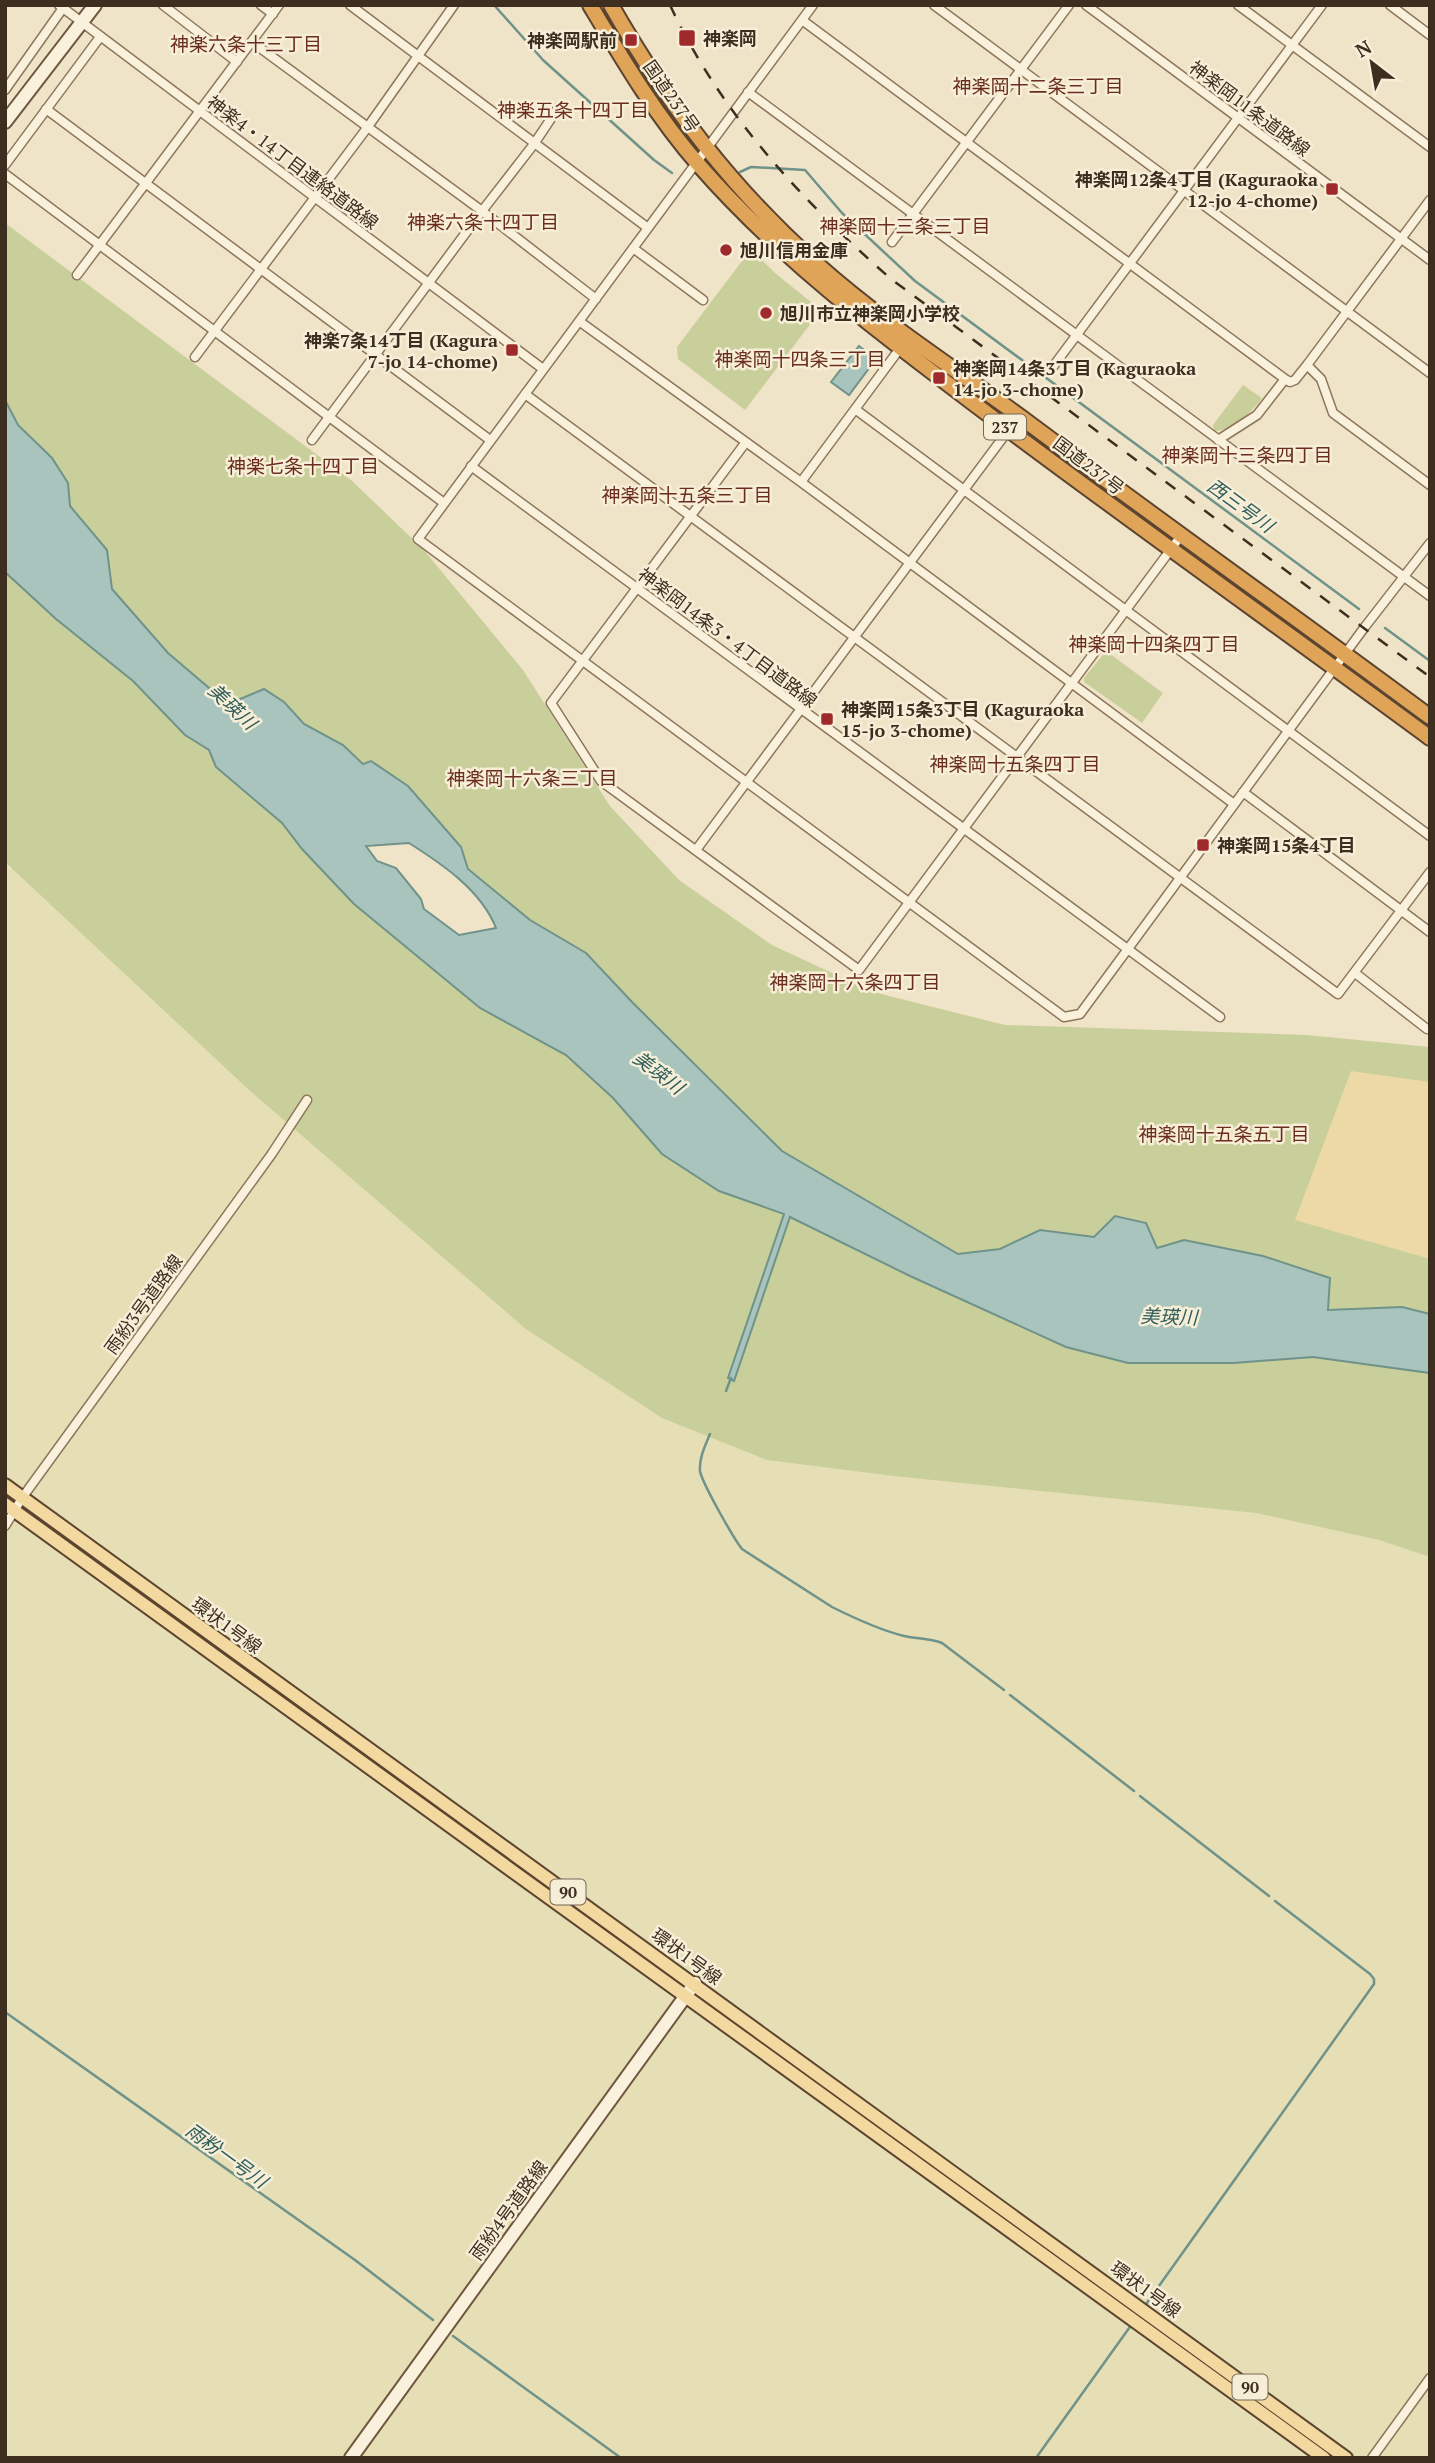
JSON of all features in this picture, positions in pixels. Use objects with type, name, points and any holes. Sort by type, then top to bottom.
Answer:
[{"type":"highway","name":"国道237号","points":[[590,5],[656,110],[695,162],[783,253],[814,280],[1018,416],[1180,537],[1430,717]]},
{"type":"highway","name":"国道237号","points":[[611,5],[662,88],[719,166],[762,212],[905,343],[1008,429],[1430,738]]},
{"type":"main road","name":"環状1号線","points":[[5,1485],[1154,2316],[1346,2458]]},
{"type":"main road","name":"環状1号線","points":[[11,1508],[1324,2458]]},
{"type":"street","points":[[5,121],[94,5]]},
{"type":"street","points":[[163,5],[237,62]]},
{"type":"street","points":[[261,5],[273,14]]},
{"type":"street","points":[[77,275],[279,5]]},
{"type":"street","points":[[349,5],[648,228]]},
{"type":"street","points":[[195,357],[367,128],[454,5]]},
{"type":"street","points":[[813,5],[418,539],[1064,1017],[1080,1014],[1430,543]]},
{"type":"street","points":[[934,5],[1430,373]]},
{"type":"street","points":[[892,242],[1069,5]]},
{"type":"street","name":"神楽岡11条道路線","points":[[1086,5],[1430,260]]},
{"type":"street","points":[[1238,5],[1430,147]]},
{"type":"street","points":[[1052,368],[1322,5]]},
{"type":"street","points":[[1390,5],[1430,35]]},
{"type":"street","points":[[7,83],[61,7]]},
{"type":"street","name":"神楽4・14丁目連絡道路線","points":[[61,7],[543,369]]},
{"type":"street","points":[[802,20],[1290,382],[1295,380],[1307,365],[1430,200]]},
{"type":"street","points":[[5,165],[100,37]]},
{"type":"street","points":[[252,42],[482,211],[596,299]]},
{"type":"street","points":[[748,92],[1430,596]]},
{"type":"street","points":[[5,131],[27,93]]},
{"type":"street","points":[[312,440],[534,144],[558,108]]},
{"type":"street","points":[[47,109],[490,440]]},
{"type":"street","points":[[5,174],[444,503]]},
{"type":"street","points":[[633,248],[703,300]]},
{"type":"street","points":[[579,321],[801,482],[1234,804]]},
{"type":"street","points":[[801,482],[905,343]]},
{"type":"street","points":[[1307,365],[1321,379],[1333,413],[1430,485]]},
{"type":"street","points":[[1218,440],[1258,415],[1285,379]]},
{"type":"street","points":[[525,394],[1338,994],[1430,872]]},
{"type":"street","points":[[855,409],[1430,836]]},
{"type":"street","points":[[696,850],[1018,416]]},
{"type":"street","points":[[746,442],[551,703],[601,781],[859,970],[1180,537]]},
{"type":"street","name":"神楽岡14条3・4丁目道路線","points":[[471,466],[1220,1017]]},
{"type":"street","points":[[1243,792],[1430,932]]},
{"type":"street","points":[[1355,973],[1427,1029]]},
{"type":"street","name":"雨紛3号道路線","points":[[5,1527],[11,1508],[22,1498],[271,1155],[307,1100]]},
{"type":"street","name":"雨紛4号道路線","points":[[351,2458],[695,1983]]},
{"type":"street","points":[[1371,2458],[1430,2378]]},
{"type":"shaded area","points":[[5,869],[14,869],[249,1090],[405,1223],[767,1460],[893,1476],[1256,1513],[1379,1540],[1430,1557],[1430,2458],[5,2458]]},
{"type":"green space","points":[[5,223],[351,480],[423,549],[523,670],[610,806],[679,880],[772,945],[873,992],[1005,1025],[1307,1035],[1430,1047],[1430,1314],[1401,1307],[1327,1310],[1330,1278],[1263,1256],[1184,1240],[1157,1248],[1040,1230],[1000,1250],[958,1254],[782,1151],[586,953],[530,920],[468,869],[461,846],[343,745],[304,724],[284,702],[228,704],[168,653],[112,589],[107,550],[70,506],[68,483],[52,458],[18,425],[5,400]]},
{"type":"green space","points":[[751,249],[775,273],[821,310],[745,410],[678,359],[677,347]]},
{"type":"green space","points":[[1243,385],[1262,398],[1247,415],[1234,424],[1214,431],[1213,425]]},
{"type":"green space","points":[[5,572],[56,619],[133,681],[185,735],[209,750],[216,767],[282,823],[302,849],[480,1008],[566,1055],[719,1191],[784,1214],[910,1276],[1066,1347],[1128,1363],[1234,1363],[1313,1357],[1430,1373],[1430,1557],[1379,1540],[1256,1513],[893,1476],[767,1460],[662,1418],[526,1329],[249,1090],[5,862]]},
{"type":"green space","points":[[1106,651],[1163,693],[1142,723],[1084,682],[1084,678]]},
{"type":"sand","points":[[1351,1071],[1430,1082],[1430,1259],[1295,1220]]},
{"type":"water","points":[[859,346],[876,359],[849,395],[831,382]]},
{"type":"water","name":"美瑛川","points":[[5,400],[18,425],[52,458],[68,483],[70,506],[107,550],[112,589],[168,653],[228,704],[264,689],[284,702],[304,724],[343,745],[363,764],[371,761],[408,786],[461,847],[468,869],[530,920],[586,953],[782,1151],[958,1254],[1000,1249],[1040,1230],[1094,1237],[1115,1216],[1146,1223],[1157,1248],[1184,1240],[1263,1256],[1330,1278],[1328,1310],[1402,1307],[1430,1314],[1430,1373],[1313,1357],[1234,1363],[1128,1363],[1066,1347],[910,1276],[790,1217],[734,1381],[728,1378],[784,1214],[719,1191],[662,1154],[613,1098],[566,1055],[480,1008],[354,904],[302,849],[282,823],[216,767],[209,750],[185,735],[133,681],[56,619],[5,572]],"holes":[[[409,843],[447,869],[471,890],[496,928],[459,935],[424,909],[421,899],[396,868],[377,861],[366,846]]]},
{"type":"waterway","name":"西三号川","points":[[494,5],[543,60],[672,173]]},
{"type":"waterway","name":"西三号川","points":[[740,172],[751,167],[805,170],[842,213],[915,281],[1359,609]]},
{"type":"waterway","name":"西三号川","points":[[1385,628],[1430,661]]},
{"type":"waterway","points":[[726,1391],[731,1378]]},
{"type":"waterway","points":[[710,1434],[701,1457],[700,1471],[706,1487],[742,1549],[832,1607],[849,1615],[895,1633],[942,1643],[1004,1690]]},
{"type":"waterway","points":[[1010,1695],[1134,1791]]},
{"type":"waterway","points":[[1140,1796],[1269,1896]]},
{"type":"waterway","points":[[1144,2307],[1374,1984],[1370,1974],[1275,1901]]},
{"type":"waterway","name":"雨粉一号川","points":[[5,2012],[355,2260],[433,2320]]},
{"type":"waterway","points":[[1036,2458],[1132,2324]]},
{"type":"waterway","name":"雨粉一号川","points":[[453,2336],[621,2458]]},
{"type":"railway","points":[[670,5],[690,45],[739,119],[766,154],[858,250],[891,279],[1430,677]]},
{"type":"place","name":"神楽岡","points":[[687,38]]},
{"type":"place","name":"神楽岡駅前","points":[[631,40]]},
{"type":"place","name":"神楽岡12条4丁目 (Kaguraoka 12-jo 4-chome)","points":[[1332,189]]},
{"type":"place","name":"旭川信用金庫","points":[[726,250]]},
{"type":"place","name":"旭川市立神楽岡小学校","points":[[766,313]]},
{"type":"place","name":"神楽7条14丁目 (Kagura 7-jo 14-chome)","points":[[512,350]]},
{"type":"place","name":"神楽岡14条3丁目 (Kaguraoka 14-jo 3-chome)","points":[[939,378]]},
{"type":"place","name":"神楽岡15条3丁目 (Kaguraoka 15-jo 3-chome)","points":[[827,719]]},
{"type":"place","name":"神楽岡15条4丁目","points":[[1203,845]]},
{"type":"district","name":"神楽六条十三丁目","points":[[246,43]]},
{"type":"district","name":"神楽岡十二条三丁目","points":[[1038,85]]},
{"type":"district","name":"神楽五条十四丁目","points":[[573,109]]},
{"type":"district","name":"神楽六条十四丁目","points":[[483,221]]},
{"type":"district","name":"神楽岡十三条三丁目","points":[[905,225]]},
{"type":"district","name":"神楽岡十四条三丁目","points":[[800,358]]},
{"type":"district","name":"神楽岡十三条四丁目","points":[[1247,454]]},
{"type":"district","name":"神楽七条十四丁目","points":[[303,465]]},
{"type":"district","name":"神楽岡十五条三丁目","points":[[687,494]]},
{"type":"district","name":"神楽岡十四条四丁目","points":[[1154,643]]},
{"type":"district","name":"神楽岡十五条四丁目","points":[[1015,763]]},
{"type":"district","name":"神楽岡十六条三丁目","points":[[532,777]]},
{"type":"district","name":"神楽岡十六条四丁目","points":[[855,981]]},
{"type":"district","name":"神楽岡十五条五丁目","points":[[1224,1133]]}]
